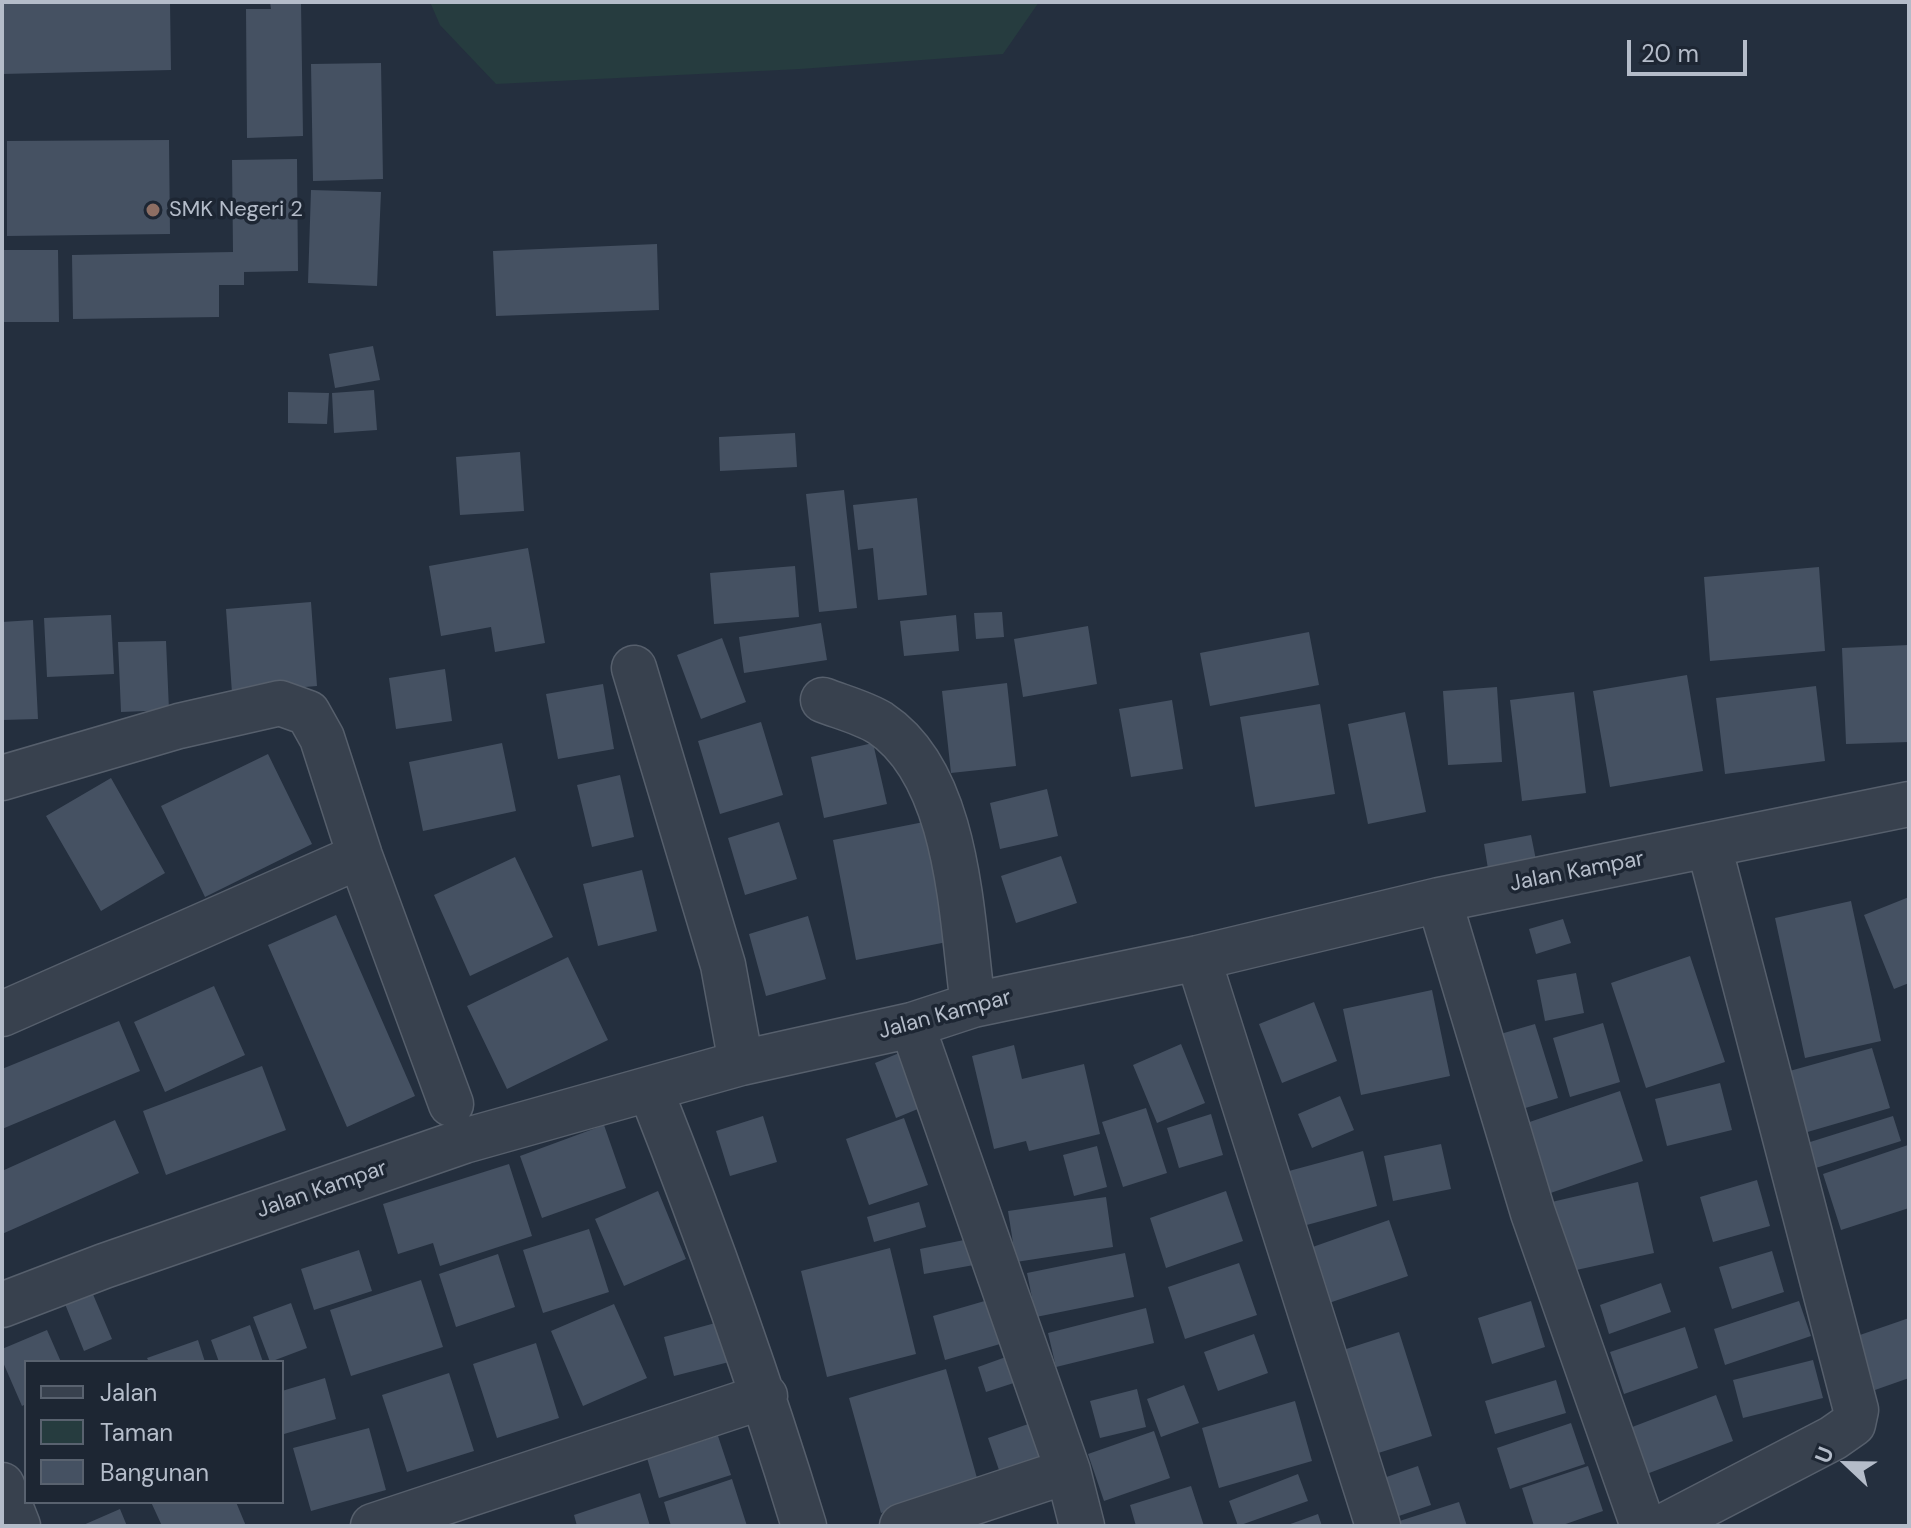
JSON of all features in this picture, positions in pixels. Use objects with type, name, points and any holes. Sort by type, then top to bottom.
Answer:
[{"type":"street","points":[[634,668],[723,965],[741,1063]]},
{"type":"street","points":[[823,700],[879,723],[902,744],[931,782],[952,852],[973,1005]]},
{"type":"street","points":[[2,778],[179,726],[280,703],[308,713],[322,738],[360,856],[451,1104]]},
{"type":"street","name":"Jalan Kampar","points":[[2,1305],[104,1266],[464,1141],[741,1063],[912,1025],[973,1005],[1198,958],[1439,900],[1909,804]]},
{"type":"street","points":[[1664,1526],[1833,1438],[1853,1424],[1856,1410],[1709,846]]},
{"type":"street","points":[[2,1014],[360,856]]},
{"type":"street","points":[[1439,900],[1533,1213],[1643,1526]]},
{"type":"street","points":[[1198,958],[1378,1526]]},
{"type":"street","points":[[912,1025],[1068,1471],[1082,1526]]},
{"type":"street","points":[[650,1089],[712,1245],[765,1396],[804,1526]]},
{"type":"street","points":[[373,1526],[765,1396]]},
{"type":"street","points":[[902,1526],[1068,1471]]},
{"type":"street","points":[[2,1485],[18,1526]]},
{"type":"green space","points":[[430,2],[1039,2],[1003,54],[800,69],[496,84],[440,25]]},
{"type":"building","points":[[2,2],[170,2],[171,70],[2,74]]},
{"type":"building","points":[[270,2],[301,2],[303,136],[247,138],[246,9],[271,9]]},
{"type":"building","points":[[381,63],[383,179],[313,181],[311,64]]},
{"type":"building","points":[[169,140],[170,234],[7,236],[7,141]]},
{"type":"building","points":[[297,159],[298,271],[244,272],[244,285],[219,285],[219,317],[73,319],[72,255],[233,252],[232,160]]},
{"type":"building","points":[[311,190],[381,192],[377,286],[308,283]]},
{"type":"building","points":[[657,244],[659,310],[496,316],[493,251]]},
{"type":"building","points":[[2,250],[58,250],[59,322],[2,322]]},
{"type":"building","points":[[373,346],[380,380],[335,388],[329,354]]},
{"type":"building","points":[[374,390],[377,430],[334,433],[332,393]]},
{"type":"building","points":[[288,392],[329,393],[327,424],[288,423]]},
{"type":"building","points":[[795,433],[797,467],[720,471],[719,437]]},
{"type":"building","points":[[520,452],[524,511],[460,515],[456,457]]},
{"type":"building","points":[[844,490],[857,608],[819,612],[806,494]]},
{"type":"building","points":[[917,498],[927,595],[878,600],[873,548],[858,550],[853,505]]},
{"type":"building","points":[[528,548],[545,643],[495,652],[491,627],[441,636],[429,566]]},
{"type":"building","points":[[795,566],[799,617],[714,624],[710,573]]},
{"type":"building","points":[[1819,567],[1825,651],[1710,661],[1704,577]]},
{"type":"building","points":[[311,602],[317,686],[232,693],[226,609]]},
{"type":"building","points":[[1002,612],[1004,637],[976,639],[974,613]]},
{"type":"building","points":[[111,615],[114,674],[47,677],[44,618]]},
{"type":"building","points":[[956,615],[959,651],[904,656],[900,621]]},
{"type":"building","points":[[33,620],[38,719],[2,720],[2,622]]},
{"type":"building","points":[[821,623],[827,660],[744,673],[739,637]]},
{"type":"building","points":[[1088,626],[1097,684],[1023,697],[1014,639]]},
{"type":"building","points":[[1309,632],[1319,685],[1210,706],[1200,653]]},
{"type":"building","points":[[722,638],[746,702],[701,719],[677,655]]},
{"type":"building","points":[[166,641],[169,710],[121,712],[118,642]]},
{"type":"building","points":[[1909,645],[1909,742],[1846,744],[1842,648]]},
{"type":"building","points":[[445,669],[452,721],[396,729],[389,678]]},
{"type":"building","points":[[1687,675],[1703,771],[1610,787],[1593,691]]},
{"type":"building","points":[[1007,683],[1016,766],[951,773],[942,691]]},
{"type":"building","points":[[603,684],[614,749],[558,759],[546,694]]},
{"type":"building","points":[[1816,686],[1825,761],[1725,774],[1716,698]]},
{"type":"building","points":[[1497,687],[1502,762],[1448,765],[1443,691]]},
{"type":"building","points":[[1574,692],[1586,793],[1522,801],[1510,700]]},
{"type":"building","points":[[1172,700],[1183,769],[1131,777],[1119,709]]},
{"type":"building","points":[[1320,704],[1335,794],[1255,807],[1240,717]]},
{"type":"building","points":[[1405,712],[1426,812],[1368,824],[1348,724]]},
{"type":"building","points":[[761,722],[783,795],[720,814],[698,741]]},
{"type":"building","points":[[502,743],[516,811],[423,831],[409,762]]},
{"type":"building","points":[[873,743],[887,804],[824,818],[811,757]]},
{"type":"building","points":[[268,754],[312,844],[205,897],[161,806]]},
{"type":"building","points":[[620,775],[634,837],[592,847],[577,785]]},
{"type":"building","points":[[111,778],[165,873],[101,911],[46,816]]},
{"type":"building","points":[[1047,789],[1058,836],[1000,849],[990,803]]},
{"type":"building","points":[[939,819],[962,939],[856,960],[833,840]]},
{"type":"building","points":[[779,822],[797,879],[745,895],[728,838]]},
{"type":"building","points":[[1531,835],[1536,860],[1488,869],[1484,844]]},
{"type":"building","points":[[1061,856],[1077,903],[1016,923],[1001,876]]},
{"type":"building","points":[[515,857],[553,937],[470,976],[434,895]]},
{"type":"building","points":[[642,870],[657,931],[598,946],[583,884]]},
{"type":"building","points":[[1909,897],[1909,983],[1894,989],[1864,915]]},
{"type":"building","points":[[1851,901],[1881,1041],[1805,1058],[1775,918]]},
{"type":"building","points":[[336,915],[415,1096],[347,1127],[268,945]]},
{"type":"building","points":[[808,916],[826,979],[766,996],[749,934]]},
{"type":"building","points":[[1563,919],[1571,943],[1536,954],[1529,929]]},
{"type":"building","points":[[1690,956],[1725,1062],[1646,1088],[1611,983]]},
{"type":"building","points":[[568,957],[608,1040],[507,1089],[467,1006]]},
{"type":"building","points":[[1576,973],[1584,1013],[1545,1021],[1537,980]]},
{"type":"building","points":[[214,986],[245,1055],[165,1092],[134,1022]]},
{"type":"building","points":[[1432,990],[1450,1076],[1361,1095],[1343,1009]]},
{"type":"building","points":[[1314,1002],[1337,1061],[1282,1083],[1259,1024]]},
{"type":"building","points":[[119,1021],[140,1071],[2,1129],[2,1069]]},
{"type":"building","points":[[1603,1023],[1620,1082],[1570,1097],[1553,1038]]},
{"type":"building","points":[[1535,1024],[1558,1098],[1519,1110],[1497,1035]]},
{"type":"building","points":[[1181,1044],[1205,1103],[1157,1123],[1133,1065]]},
{"type":"building","points":[[1014,1045],[1022,1079],[1084,1064],[1100,1134],[1029,1151],[1026,1141],[994,1149],[972,1056]]},
{"type":"building","points":[[1872,1048],[1890,1108],[1804,1133],[1786,1072]]},
{"type":"building","points":[[904,1051],[925,1106],[896,1118],[875,1063]]},
{"type":"building","points":[[262,1066],[286,1130],[166,1175],[143,1111]]},
{"type":"building","points":[[1720,1083],[1732,1130],[1667,1146],[1655,1099]]},
{"type":"building","points":[[1620,1091],[1643,1161],[1539,1197],[1515,1127]]},
{"type":"building","points":[[1340,1096],[1354,1130],[1312,1148],[1298,1114]]},
{"type":"building","points":[[1146,1108],[1167,1173],[1123,1187],[1102,1122]]},
{"type":"building","points":[[1211,1114],[1223,1155],[1179,1168],[1167,1128]]},
{"type":"building","points":[[763,1116],[777,1162],[730,1176],[716,1131]]},
{"type":"building","points":[[1893,1116],[1901,1141],[1800,1173],[1791,1148]]},
{"type":"building","points":[[904,1118],[928,1185],[869,1205],[846,1139]]},
{"type":"building","points":[[115,1120],[139,1173],[2,1234],[2,1171]]},
{"type":"building","points":[[604,1125],[626,1188],[542,1218],[520,1156]]},
{"type":"building","points":[[1441,1144],[1451,1189],[1393,1201],[1384,1156]]},
{"type":"building","points":[[1908,1145],[1909,1208],[1841,1230],[1823,1174]]},
{"type":"building","points":[[1097,1146],[1107,1187],[1074,1196],[1063,1155]]},
{"type":"building","points":[[1363,1151],[1377,1206],[1303,1226],[1289,1171]]},
{"type":"building","points":[[509,1164],[532,1236],[440,1266],[433,1243],[398,1254],[383,1204]]},
{"type":"building","points":[[1757,1180],[1770,1226],[1713,1242],[1700,1197]]},
{"type":"building","points":[[1638,1182],[1654,1253],[1558,1274],[1543,1204]]},
{"type":"building","points":[[658,1191],[686,1259],[624,1286],[595,1219]]},
{"type":"building","points":[[1226,1191],[1243,1241],[1166,1268],[1150,1218]]},
{"type":"building","points":[[1106,1197],[1113,1247],[1016,1262],[1008,1211]]},
{"type":"building","points":[[919,1202],[926,1227],[874,1242],[867,1217]]},
{"type":"building","points":[[1389,1220],[1408,1276],[1326,1304],[1307,1249]]},
{"type":"building","points":[[589,1229],[609,1292],[543,1313],[523,1250]]},
{"type":"building","points":[[969,1239],[974,1265],[924,1274],[920,1249]]},
{"type":"building","points":[[890,1248],[916,1354],[827,1377],[801,1271]]},
{"type":"building","points":[[359,1250],[372,1291],[314,1310],[301,1269]]},
{"type":"building","points":[[1772,1251],[1784,1292],[1732,1309],[1719,1267]]},
{"type":"building","points":[[1125,1253],[1134,1297],[1036,1317],[1027,1273]]},
{"type":"building","points":[[498,1254],[515,1307],[456,1327],[439,1274]]},
{"type":"building","points":[[1239,1263],[1257,1315],[1185,1339],[1168,1287]]},
{"type":"building","points":[[421,1280],[443,1347],[351,1376],[330,1310]]},
{"type":"building","points":[[1661,1283],[1671,1312],[1609,1334],[1600,1305]]},
{"type":"building","points":[[92,1292],[112,1339],[84,1351],[65,1304]]},
{"type":"building","points":[[995,1298],[1007,1342],[945,1360],[933,1316]]},
{"type":"building","points":[[1531,1301],[1545,1347],[1492,1364],[1478,1318]]},
{"type":"building","points":[[1799,1301],[1811,1336],[1725,1365],[1714,1329]]},
{"type":"building","points":[[291,1303],[307,1348],[269,1360],[253,1317]]},
{"type":"building","points":[[614,1304],[647,1378],[583,1406],[551,1331]]},
{"type":"building","points":[[1146,1308],[1154,1343],[1056,1367],[1048,1333]]},
{"type":"building","points":[[1909,1318],[1909,1378],[1875,1390],[1857,1336]]},
{"type":"building","points":[[719,1322],[729,1362],[674,1376],[664,1337]]},
{"type":"building","points":[[250,1325],[262,1360],[218,1360],[211,1340]]},
{"type":"building","points":[[1685,1327],[1698,1368],[1624,1394],[1610,1352]]},
{"type":"building","points":[[47,1330],[60,1360],[24,1360],[22,1406],[2,1360],[2,1349]]},
{"type":"building","points":[[1399,1332],[1432,1436],[1372,1455],[1340,1351]]},
{"type":"building","points":[[1254,1334],[1268,1373],[1218,1391],[1204,1352]]},
{"type":"building","points":[[198,1340],[204,1360],[148,1360]]},
{"type":"building","points":[[536,1343],[559,1418],[497,1438],[473,1364]]},
{"type":"building","points":[[1017,1353],[1026,1379],[986,1392],[978,1367]]},
{"type":"building","points":[[1813,1360],[1823,1398],[1743,1418],[1733,1380]]},
{"type":"building","points":[[946,1369],[979,1485],[881,1513],[849,1398]]},
{"type":"building","points":[[449,1373],[474,1451],[407,1472],[382,1395]]},
{"type":"building","points":[[325,1378],[336,1419],[284,1434],[284,1390]]},
{"type":"building","points":[[1556,1380],[1566,1413],[1495,1434],[1485,1401]]},
{"type":"building","points":[[1184,1385],[1199,1423],[1161,1437],[1147,1399]]},
{"type":"building","points":[[1137,1389],[1146,1427],[1100,1438],[1090,1401]]},
{"type":"building","points":[[1716,1395],[1733,1441],[1644,1475],[1627,1429]]},
{"type":"building","points":[[1295,1401],[1312,1461],[1219,1488],[1202,1428]]},
{"type":"building","points":[[1034,1422],[1046,1456],[1000,1473],[988,1438]]},
{"type":"building","points":[[1571,1423],[1585,1464],[1510,1489],[1497,1448]]},
{"type":"building","points":[[369,1428],[386,1490],[311,1511],[293,1448]]},
{"type":"building","points":[[1154,1431],[1170,1478],[1104,1501],[1088,1454]]},
{"type":"building","points":[[718,1436],[731,1475],[659,1498],[647,1458]]},
{"type":"building","points":[[1418,1466],[1431,1505],[1387,1520],[1375,1481]]},
{"type":"building","points":[[1588,1466],[1603,1511],[1560,1526],[1534,1526],[1522,1488]]},
{"type":"building","points":[[1298,1474],[1308,1501],[1238,1526],[1229,1501]]},
{"type":"building","points":[[732,1479],[747,1526],[671,1526],[664,1502]]},
{"type":"building","points":[[1191,1486],[1204,1526],[1136,1526],[1130,1505]]},
{"type":"building","points":[[640,1493],[650,1526],[577,1526],[574,1515]]},
{"type":"building","points":[[1459,1502],[1467,1526],[1387,1526],[1387,1525]]},
{"type":"building","points":[[152,1504],[237,1504],[246,1526],[162,1526]]},
{"type":"building","points":[[120,1509],[127,1526],[81,1526]]},
{"type":"building","points":[[1318,1514],[1322,1526],[1285,1526]]},
{"type":"place","name":"SMK Negeri 2","points":[[153,210]]}]
